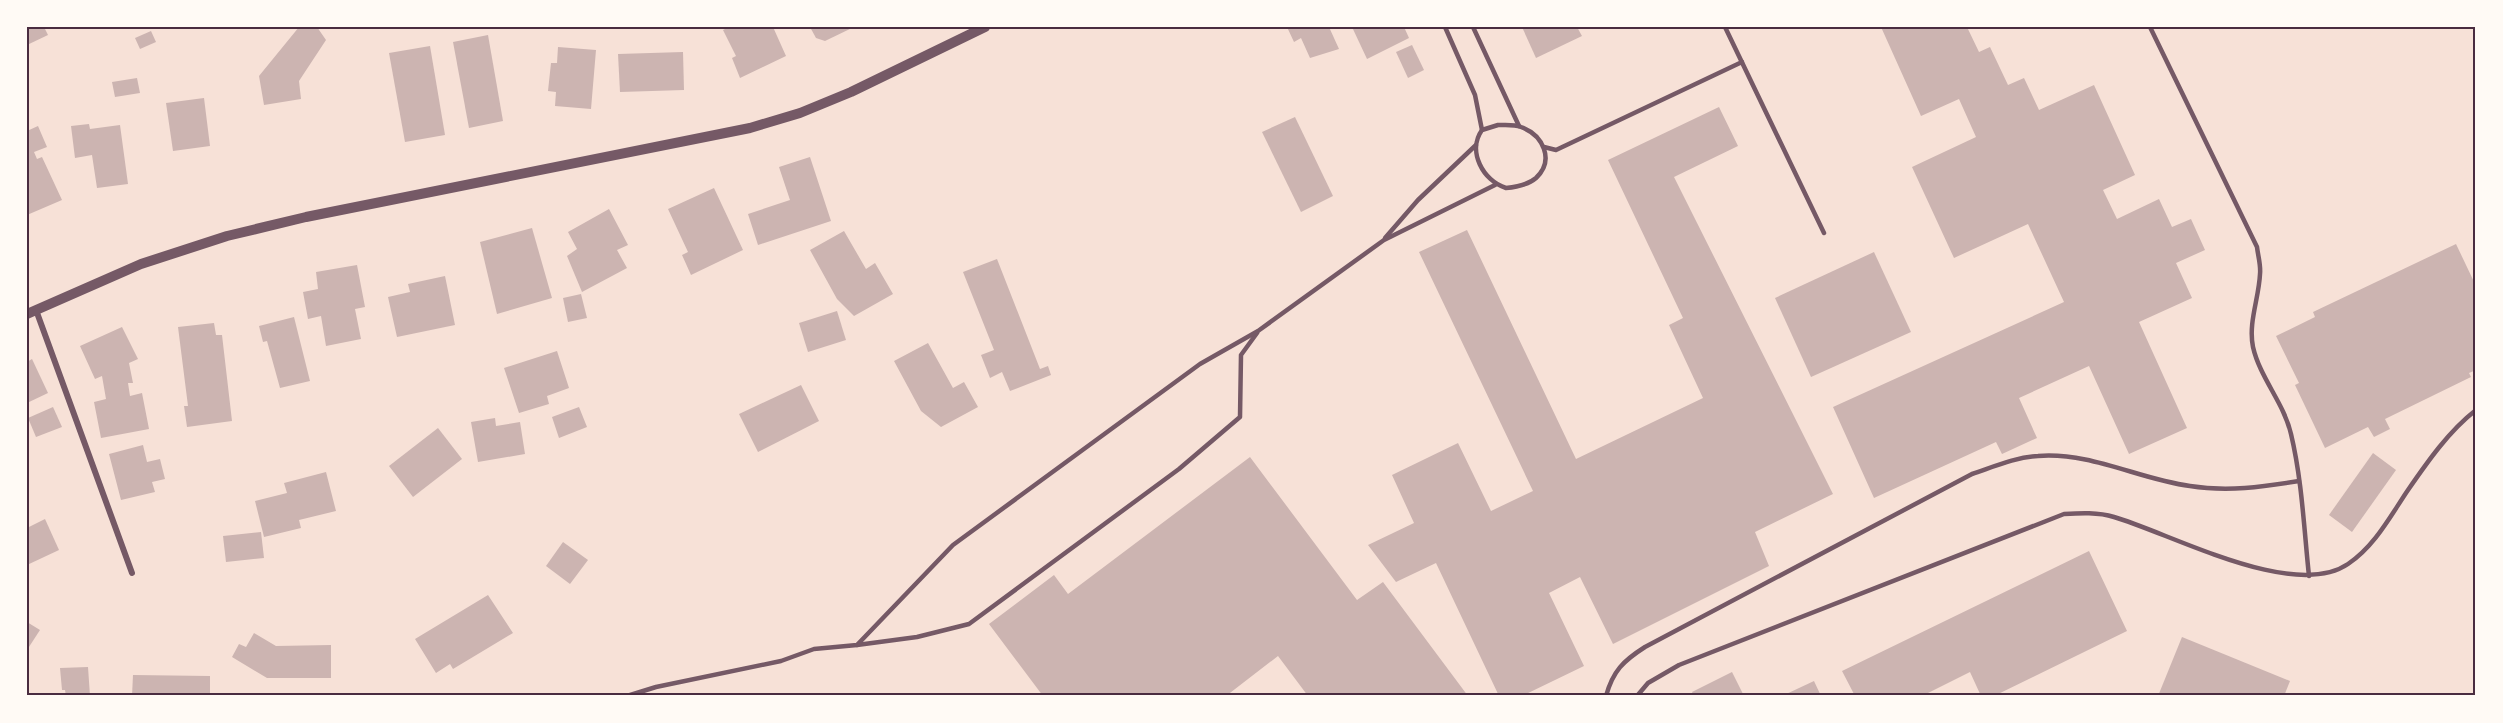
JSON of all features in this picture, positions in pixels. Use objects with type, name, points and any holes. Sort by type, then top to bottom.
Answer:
[{"type":"street","points":[[132,573],[32,312],[141,264],[227,236],[306,217],[770,122],[851,92],[985,27]]},
{"type":"lane","points":[[1383,240],[1418,200],[1476,146],[1482,130],[1475,95],[1445,27]]},
{"type":"lane","points":[[1473,27],[1519,126]]},
{"type":"lane","points":[[1725,27],[1824,233]]},
{"type":"lane","points":[[2150,27],[2257,247],[2261,271],[2252,330],[2254,348],[2264,375],[2280,401],[2291,434],[2299,481],[2308,576]]},
{"type":"lane","points":[[1544,147],[1557,150],[1742,62]]},
{"type":"lane","points":[[1476,146],[1482,168],[1488,179],[1495,185],[1506,188],[1518,187],[1537,177],[1545,166],[1547,156],[1544,147],[1538,138],[1519,126],[1498,125],[1482,130]]},
{"type":"lane","points":[[857,645],[953,545],[1200,364],[1258,331],[1383,240],[1495,185]]},
{"type":"lane","points":[[627,696],[656,687],[781,661],[814,649],[917,637],[969,624],[1179,469],[1240,417],[1242,355],[1258,331]]},
{"type":"lane","points":[[1636,696],[1648,683],[1679,665],[2064,514],[2111,516],[2261,569],[2285,575],[2308,576],[2327,573],[2348,564],[2365,549],[2384,527],[2440,447],[2476,410]]},
{"type":"lane","points":[[1606,696],[1611,677],[1622,661],[1645,647],[1972,474],[2006,463],[2036,456],[2061,455],[2118,466],[2145,477],[2190,486],[2223,489],[2299,481]]},
{"type":"building","points":[[27,27],[44,27],[48,35],[27,45]]},
{"type":"building","points":[[299,27],[317,27],[326,40],[299,81],[301,99],[264,105],[259,76]]},
{"type":"building","points":[[729,27],[773,27],[786,56],[740,78],[732,58],[736,56],[723,30]]},
{"type":"building","points":[[810,27],[854,27],[825,41],[816,38]]},
{"type":"building","points":[[1287,27],[1329,27],[1339,49],[1310,58],[1301,38],[1294,42]]},
{"type":"building","points":[[1352,27],[1404,27],[1409,38],[1367,59]]},
{"type":"building","points":[[1522,27],[1577,27],[1582,36],[1536,58]]},
{"type":"building","points":[[1881,27],[1967,27],[1979,52],[1990,47],[2008,85],[2024,78],[2039,110],[2094,85],[2135,175],[2103,190],[2117,219],[2159,199],[2172,227],[2191,219],[2205,250],[2176,263],[2192,298],[2139,322],[2187,428],[2129,454],[2089,366],[2019,398],[2037,438],[2002,454],[1996,442],[1874,498],[1833,407],[2064,302],[2028,224],[1954,258],[1912,167],[1976,137],[1959,99],[1921,116]]},
{"type":"building","points":[[151,31],[156,42],[140,49],[135,38]]},
{"type":"building","points":[[488,35],[503,121],[469,128],[453,42]]},
{"type":"building","points":[[1412,45],[1424,70],[1408,78],[1396,52]]},
{"type":"building","points":[[430,46],[445,135],[405,142],[389,53]]},
{"type":"building","points":[[558,47],[596,50],[591,109],[555,106],[556,92],[548,91],[551,63],[557,63]]},
{"type":"building","points":[[683,52],[684,90],[620,92],[618,54]]},
{"type":"building","points":[[137,78],[140,93],[115,97],[112,82]]},
{"type":"building","points":[[204,98],[210,146],[173,151],[166,103]]},
{"type":"building","points":[[1719,107],[1738,146],[1674,177],[1833,494],[1755,532],[1769,566],[1613,644],[1580,577],[1549,593],[1584,666],[1522,696],[1499,696],[1436,563],[1396,582],[1368,545],[1414,523],[1392,475],[1458,443],[1491,511],[1533,491],[1419,252],[1467,230],[1576,459],[1703,398],[1669,325],[1683,318],[1608,160]]},
{"type":"building","points":[[1295,117],[1333,196],[1301,212],[1262,132]]},
{"type":"building","points":[[89,124],[90,129],[120,125],[128,184],[97,188],[92,155],[75,158],[71,126]]},
{"type":"building","points":[[38,126],[47,147],[34,152],[37,159],[42,157],[62,200],[27,215],[27,131]]},
{"type":"building","points":[[810,157],[831,221],[758,245],[748,214],[790,200],[779,167]]},
{"type":"building","points":[[714,188],[743,250],[691,275],[682,255],[688,252],[668,209]]},
{"type":"building","points":[[609,209],[628,245],[617,250],[627,268],[582,292],[567,256],[577,249],[568,232]]},
{"type":"building","points":[[532,228],[552,298],[497,314],[480,242]]},
{"type":"building","points":[[844,231],[866,269],[875,263],[893,294],[854,316],[837,299],[810,250]]},
{"type":"building","points":[[2456,244],[2476,286],[2476,370],[2469,373],[2471,377],[2385,419],[2390,429],[2374,437],[2368,427],[2325,448],[2295,385],[2299,383],[2276,336],[2315,317],[2313,312]]},
{"type":"building","points":[[1874,252],[1911,332],[1811,377],[1775,298]]},
{"type":"building","points":[[997,259],[1040,369],[1048,366],[1051,375],[1010,391],[1002,372],[990,378],[981,355],[994,350],[963,272]]},
{"type":"building","points":[[357,265],[365,307],[355,309],[361,339],[326,346],[321,316],[308,319],[303,292],[318,289],[316,272]]},
{"type":"building","points":[[445,276],[455,325],[397,337],[388,297],[410,292],[408,284]]},
{"type":"building","points":[[581,294],[587,318],[568,322],[563,298]]},
{"type":"building","points":[[837,311],[846,340],[808,352],[799,323]]},
{"type":"building","points":[[294,317],[310,381],[280,388],[267,341],[263,342],[259,326]]},
{"type":"building","points":[[214,323],[216,335],[222,335],[232,421],[187,427],[184,406],[188,406],[178,327]]},
{"type":"building","points":[[122,327],[138,359],[129,363],[133,383],[128,383],[130,396],[142,393],[149,429],[101,438],[94,402],[106,399],[102,376],[95,379],[80,346]]},
{"type":"building","points":[[928,343],[953,388],[964,382],[978,407],[941,427],[921,411],[894,361]]},
{"type":"building","points":[[557,351],[569,388],[547,396],[549,404],[519,413],[504,368]]},
{"type":"building","points":[[32,359],[48,393],[27,403],[27,362]]},
{"type":"building","points":[[801,385],[819,421],[758,452],[739,414]]},
{"type":"building","points":[[53,407],[62,427],[36,437],[28,418]]},
{"type":"building","points":[[579,407],[587,427],[559,438],[552,417]]},
{"type":"building","points":[[495,418],[496,426],[520,422],[525,454],[478,462],[471,422]]},
{"type":"building","points":[[438,428],[462,459],[413,497],[389,466]]},
{"type":"building","points":[[143,445],[147,462],[160,459],[165,479],[152,482],[155,492],[121,500],[109,454]]},
{"type":"building","points":[[2373,453],[2396,470],[2352,532],[2329,515]]},
{"type":"building","points":[[1250,457],[1357,600],[1383,582],[1468,696],[1308,696],[1278,656],[1226,696],[1043,696],[989,624],[1054,575],[1068,594]]},
{"type":"building","points":[[326,472],[336,511],[299,520],[301,528],[264,537],[255,501],[287,493],[284,483]]},
{"type":"building","points":[[45,519],[59,550],[27,565],[27,528]]},
{"type":"building","points":[[261,532],[264,558],[226,562],[223,536]]},
{"type":"building","points":[[563,542],[588,560],[570,584],[546,566]]},
{"type":"building","points":[[2089,551],[2127,631],[1994,696],[1981,696],[1970,672],[1922,696],[1855,696],[1842,671]]},
{"type":"building","points":[[488,595],[513,633],[453,669],[450,664],[436,673],[415,639]]},
{"type":"building","points":[[27,622],[40,630],[27,650]]},
{"type":"building","points":[[254,633],[276,646],[331,645],[331,678],[267,678],[232,657],[239,644],[246,647]]},
{"type":"building","points":[[2182,637],[2290,681],[2284,696],[2158,696]]},
{"type":"building","points":[[88,667],[90,696],[66,696],[65,690],[62,690],[60,668]]},
{"type":"building","points":[[1732,672],[1744,696],[1694,696],[1692,692]]},
{"type":"building","points":[[133,675],[210,676],[210,696],[132,696]]},
{"type":"building","points":[[1814,681],[1821,696],[1782,696]]},
{"type":"building","points":[[114,693],[115,696],[98,696],[98,694]]}]
